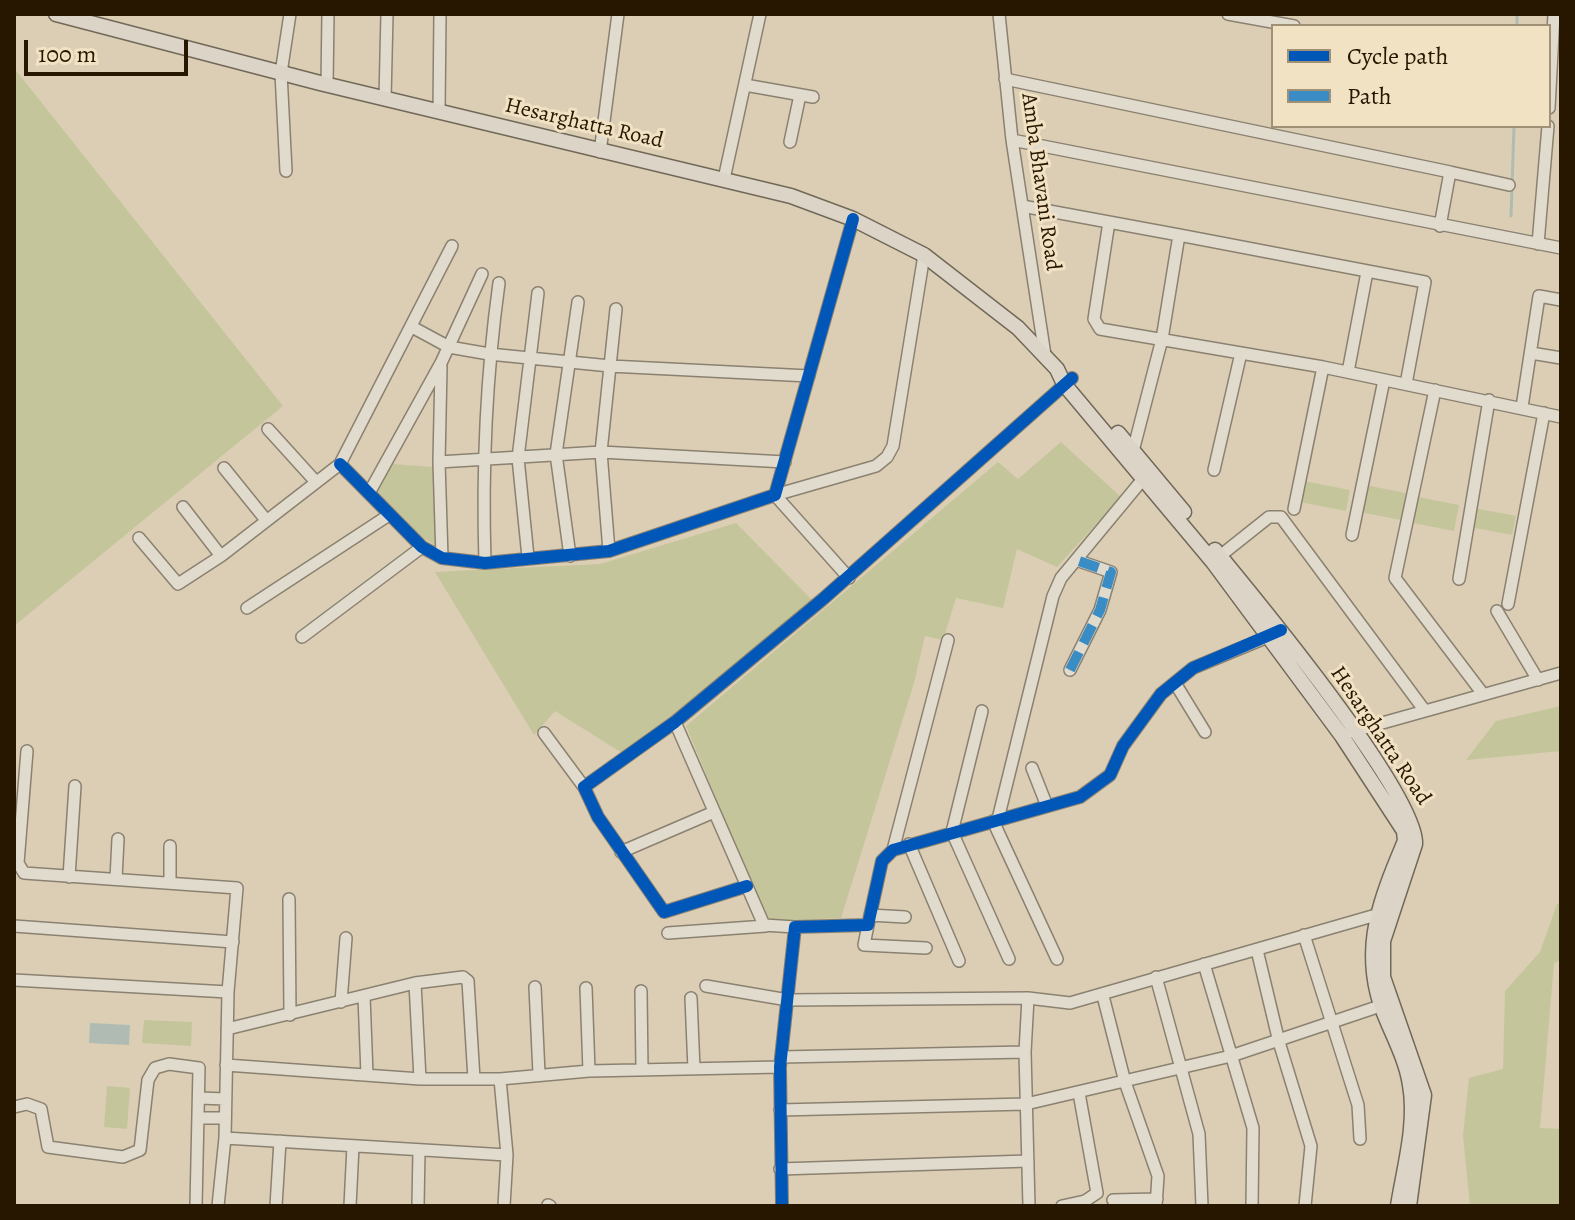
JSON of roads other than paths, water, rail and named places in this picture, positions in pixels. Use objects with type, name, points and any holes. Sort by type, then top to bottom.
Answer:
[{"type":"main road","name":"Hesarghatta Road","points":[[56,14],[327,85],[791,196],[853,219],[924,255],[1018,328],[1220,556],[1407,810],[1415,829],[1415,844],[1383,941],[1383,977],[1387,1004],[1424,1095],[1409,1206]]},
{"type":"main road","name":"Hesarghatta Road","points":[[1130,456],[1143,479],[1275,634]]},
{"type":"main road","name":"Hesarghatta Road","points":[[1348,733],[1405,836],[1376,915],[1371,956],[1411,1092],[1409,1137],[1398,1206]]},
{"type":"street","points":[[286,171],[281,73],[290,14]]},
{"type":"street","points":[[327,85],[328,14]]},
{"type":"street","points":[[385,99],[387,14]]},
{"type":"street","points":[[439,112],[440,14]]},
{"type":"street","points":[[600,152],[618,14]]},
{"type":"street","points":[[724,179],[760,14]]},
{"type":"street","name":"Amba Bhavani Road","points":[[999,14],[1012,140],[1045,355]]},
{"type":"street","points":[[1551,98],[1556,73],[1554,14]]},
{"type":"street","points":[[1234,15],[1288,21]]},
{"type":"street","points":[[1005,79],[1509,185]]},
{"type":"street","points":[[745,85],[813,97]]},
{"type":"street","points":[[790,142],[800,95]]},
{"type":"street","points":[[1538,244],[1548,128]]},
{"type":"street","points":[[1012,140],[1561,248]]},
{"type":"street","points":[[1546,148],[1561,151]]},
{"type":"street","points":[[1440,226],[1450,172]]},
{"type":"street","points":[[1022,206],[1425,282],[1406,384]]},
{"type":"street","points":[[775,495],[853,219]]},
{"type":"street","points":[[1109,222],[1095,326],[1323,367],[1561,417]]},
{"type":"street","points":[[1130,456],[1162,339],[1179,235]]},
{"type":"street","points":[[139,538],[178,584],[221,556],[340,464],[452,246]]},
{"type":"street","points":[[340,464],[422,547],[442,558],[485,563],[609,551],[775,495],[876,466],[887,457],[893,446],[924,255]]},
{"type":"street","points":[[1348,372],[1367,272]]},
{"type":"street","points":[[369,493],[441,363],[482,274]]},
{"type":"street","points":[[485,563],[482,459],[489,354],[499,283]]},
{"type":"street","points":[[528,557],[518,458],[538,293]]},
{"type":"street","points":[[1522,407],[1539,296],[1561,300]]},
{"type":"street","points":[[570,556],[556,454],[578,302]]},
{"type":"street","points":[[609,551],[601,452],[616,309]]},
{"type":"street","points":[[412,327],[449,347],[489,354],[610,366],[809,376]]},
{"type":"street","points":[[1214,470],[1241,353]]},
{"type":"street","points":[[1531,353],[1561,358]]},
{"type":"street","points":[[441,363],[439,462],[442,558]]},
{"type":"street","points":[[1294,509],[1323,367]]},
{"type":"street","points":[[1352,535],[1384,380]]},
{"type":"street","points":[[584,787],[625,761],[675,722],[849,578],[1068,381]]},
{"type":"street","points":[[1435,390],[1395,578],[1483,694]]},
{"type":"street","points":[[1459,579],[1489,400]]},
{"type":"street","points":[[1508,604],[1544,413]]},
{"type":"street","points":[[268,429],[316,482]]},
{"type":"street","points":[[439,462],[601,452],[785,462]]},
{"type":"street","points":[[224,468],[266,520]]},
{"type":"street","points":[[1057,959],[996,820],[1053,596],[1076,560],[1114,518],[1143,479]]},
{"type":"street","points":[[775,495],[849,578]]},
{"type":"street","points":[[183,507],[221,556]]},
{"type":"street","points":[[247,608],[389,515]]},
{"type":"street","points":[[1220,556],[1269,517],[1281,517],[1425,711]]},
{"type":"street","points":[[302,637],[422,547]]},
{"type":"street","points":[[1070,670],[1100,610],[1111,572],[1076,560]]},
{"type":"street","points":[[1497,611],[1538,680]]},
{"type":"street","points":[[926,948],[864,945],[882,861],[893,850],[1080,797],[1110,775],[1123,746],[1161,694],[1193,668],[1275,634]]},
{"type":"street","points":[[893,850],[948,640]]},
{"type":"street","points":[[1348,733],[1561,673]]},
{"type":"street","points":[[1175,683],[1205,732]]},
{"type":"street","points":[[982,711],[952,832],[1009,959]]},
{"type":"street","points":[[675,722],[766,926]]},
{"type":"street","points":[[544,733],[584,787],[621,852],[664,912],[747,886]]},
{"type":"street","points":[[27,751],[19,868],[24,873],[235,885],[238,890],[228,992],[225,1138],[218,1206]]},
{"type":"street","points":[[1032,768],[1047,806]]},
{"type":"street","points":[[69,877],[75,786]]},
{"type":"street","points":[[621,852],[714,812]]},
{"type":"street","points":[[116,879],[118,839]]},
{"type":"street","points":[[909,844],[959,961]]},
{"type":"street","points":[[170,846],[170,882]]},
{"type":"street","points":[[289,899],[290,1015]]},
{"type":"street","points":[[706,986],[788,1000],[1028,998],[1064,1003],[1103,996],[1156,977],[1376,915]]},
{"type":"street","points":[[668,933],[795,927],[905,917]]},
{"type":"street","points":[[14,926],[233,942]]},
{"type":"street","points":[[782,1206],[780,1062],[795,927]]},
{"type":"street","points":[[1304,935],[1358,1105],[1360,1139]]},
{"type":"street","points":[[341,1002],[346,938]]},
{"type":"street","points":[[1257,950],[1279,1042],[1311,1146],[1305,1206]]},
{"type":"street","points":[[1204,964],[1253,1128],[1252,1206]]},
{"type":"street","points":[[227,1029],[453,976],[468,981],[474,1079]]},
{"type":"street","points":[[1156,977],[1199,1134],[1202,1206]]},
{"type":"street","points":[[14,980],[228,992]]},
{"type":"street","points":[[415,983],[420,1079]]},
{"type":"street","points":[[535,987],[539,1074]]},
{"type":"street","points":[[586,988],[589,1071]]},
{"type":"street","points":[[641,991],[642,1070]]},
{"type":"street","points":[[364,996],[367,1075]]},
{"type":"street","points":[[1103,996],[1125,1082],[1158,1176],[1156,1202],[1113,1200]]},
{"type":"street","points":[[691,998],[694,1069]]},
{"type":"street","points":[[1028,998],[1025,1052],[1029,1206]]},
{"type":"street","points":[[780,1110],[1026,1104],[1231,1056],[1387,1004]]},
{"type":"street","points":[[226,1065],[420,1079],[500,1079],[589,1071],[694,1069],[780,1062],[1025,1052]]},
{"type":"street","points":[[14,1107],[27,1104],[41,1109],[48,1147],[123,1157],[140,1150],[148,1080],[155,1068],[169,1064],[199,1068],[196,1206]]},
{"type":"street","points":[[500,1079],[507,1155],[504,1206]]},
{"type":"street","points":[[1062,1206],[1094,1198],[1097,1193],[1079,1093]]},
{"type":"street","points":[[200,1098],[225,1099]]},
{"type":"street","points":[[199,1118],[225,1118]]},
{"type":"street","points":[[225,1138],[507,1155]]},
{"type":"street","points":[[276,1206],[280,1141]]},
{"type":"street","points":[[350,1206],[353,1146]]},
{"type":"street","points":[[418,1206],[419,1150]]},
{"type":"street","points":[[780,1169],[1028,1161]]},
{"type":"waterway","points":[[1517,14],[1517,24]]},
{"type":"waterway","points":[[1511,216],[1514,128]]}]
